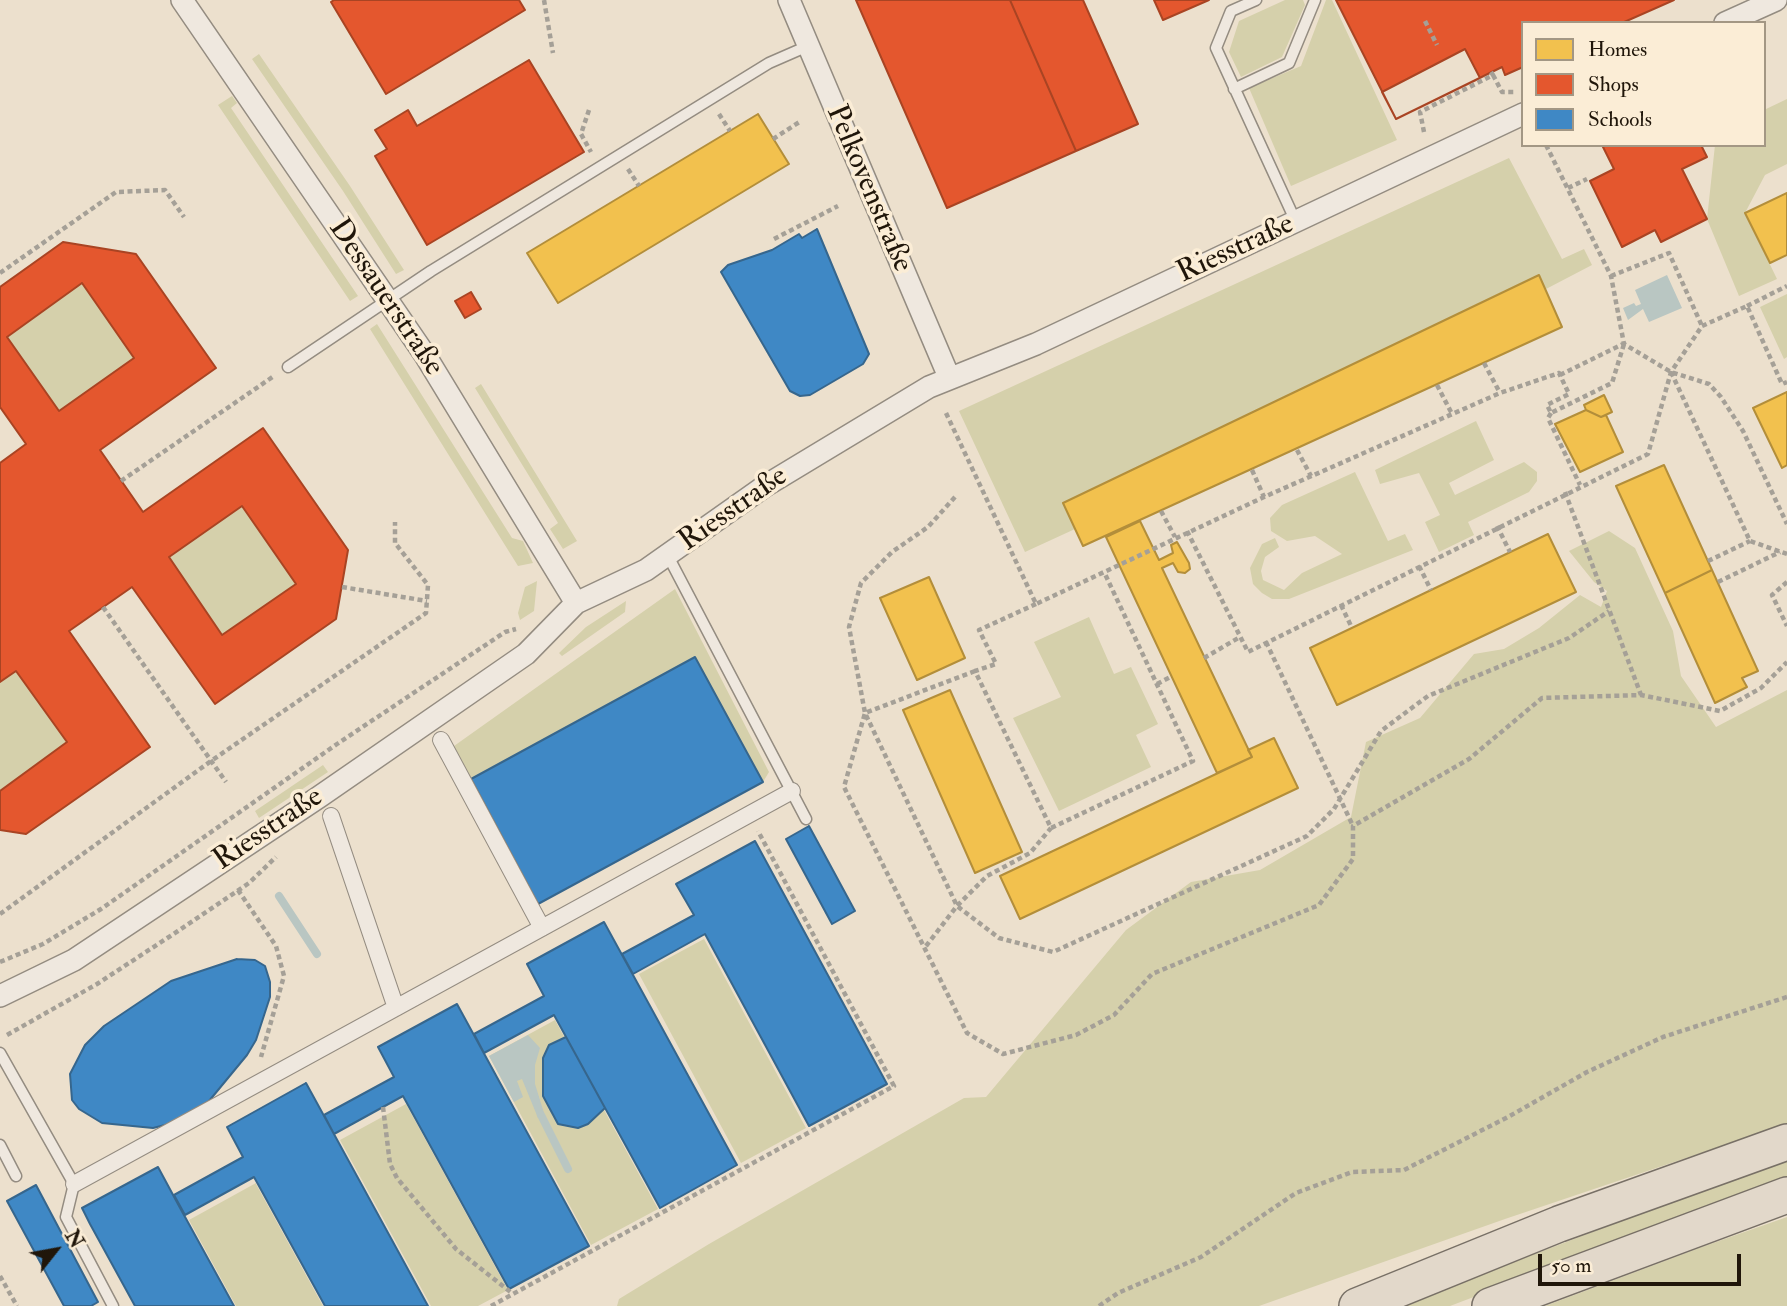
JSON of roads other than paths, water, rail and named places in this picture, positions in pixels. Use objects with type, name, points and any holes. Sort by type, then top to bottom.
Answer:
[{"type":"highway","points":[[1357,1306],[1559,1224],[1787,1142]]},
{"type":"highway","points":[[1490,1306],[1787,1195]]},
{"type":"street","name":"Dessauerstraße","points":[[181,0],[425,355],[576,603]]},
{"type":"street","name":"Pelkovenstraße","points":[[789,0],[949,377]]},
{"type":"street","points":[[1730,21],[1776,0]]},
{"type":"street","name":"Riesstraße","points":[[0,996],[74,960],[319,797],[526,654],[576,603],[624,582],[668,556],[776,479],[949,377],[1024,349],[1521,115]]},
{"type":"street","points":[[441,740],[542,928]]},
{"type":"street","points":[[74,1184],[792,791]]},
{"type":"street","points":[[331,816],[396,1008]]},
{"type":"lane","points":[[1256,0],[1231,11],[1216,48],[1296,222]]},
{"type":"lane","points":[[1234,89],[1289,63],[1315,0]]},
{"type":"lane","points":[[288,366],[387,300],[769,63],[808,46]]},
{"type":"lane","points":[[668,556],[806,819]]},
{"type":"lane","points":[[0,1053],[74,1184],[66,1217],[113,1306]]},
{"type":"lane","points":[[0,1146],[16,1176]]},
{"type":"waterway","points":[[279,896],[317,954]]},
{"type":"waterway","points":[[541,1115],[568,1169]]}]
